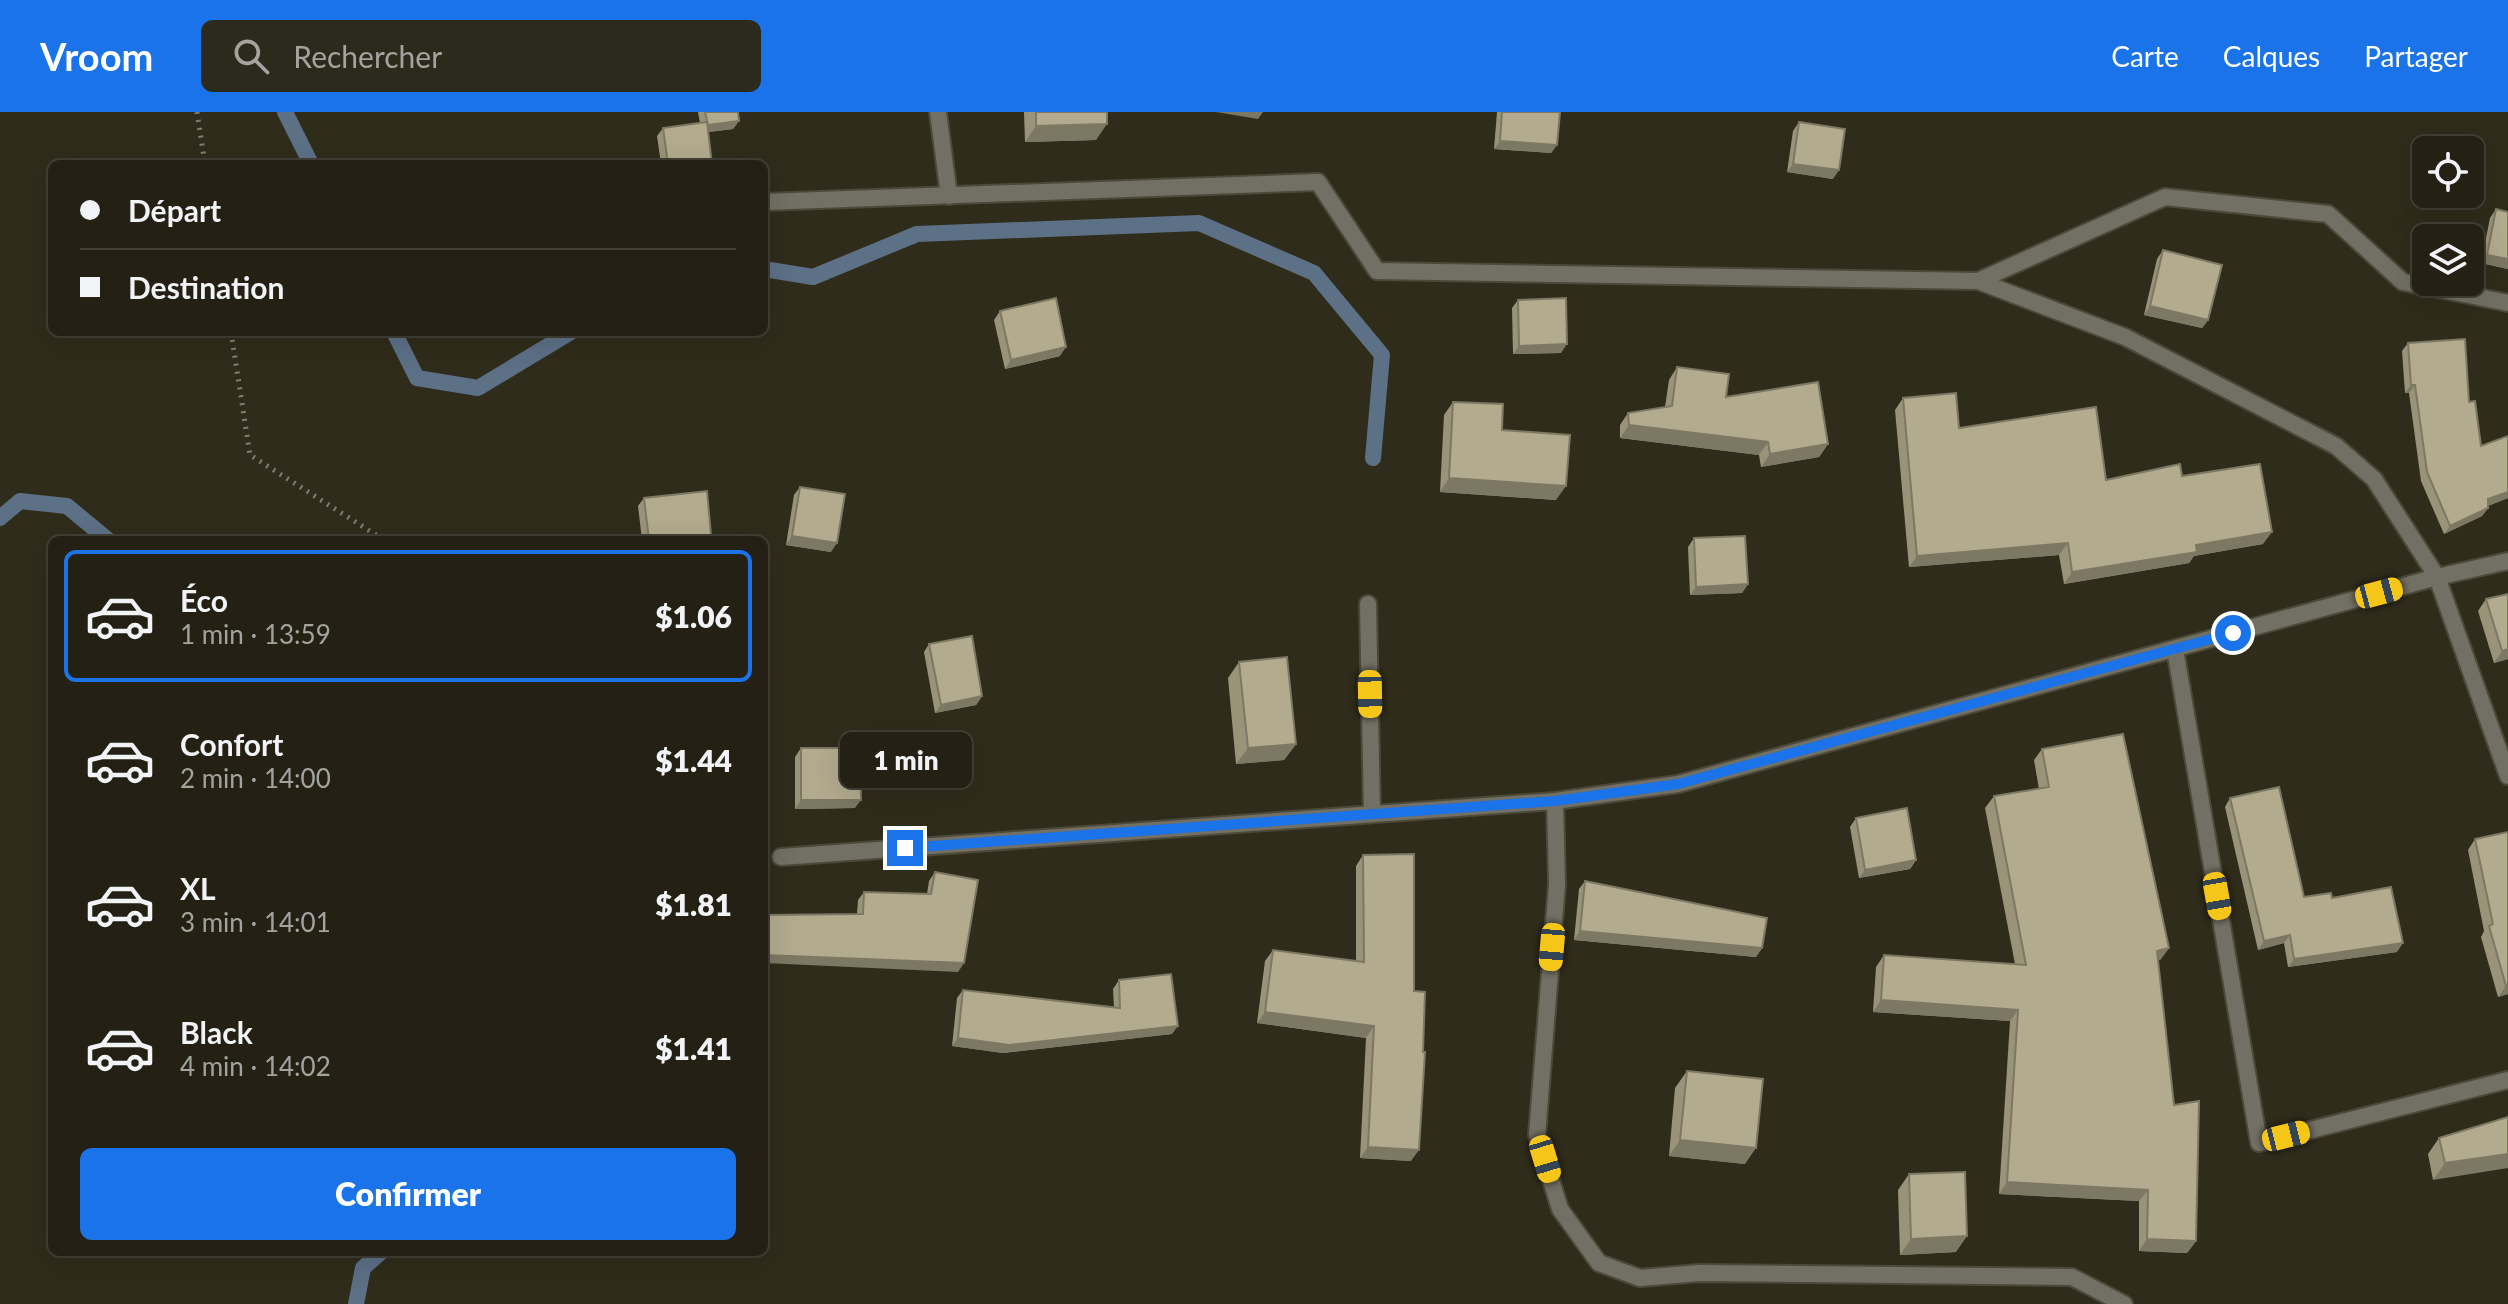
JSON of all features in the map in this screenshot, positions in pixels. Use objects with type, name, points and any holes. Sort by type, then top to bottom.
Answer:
[{"type":"street","points":[[938,112],[949,196]]},
{"type":"street","points":[[768,201],[1318,182],[1377,271],[1978,281],[2125,337],[2336,446],[2374,479],[2437,577],[2508,776]]},
{"type":"street","points":[[1978,281],[2165,197],[2328,214],[2403,282],[2508,303]]},
{"type":"street","points":[[781,857],[1555,801],[1678,784],[2437,577],[2508,561]]},
{"type":"street","points":[[1368,604],[1372,814]]},
{"type":"street","points":[[2175,649],[2259,1143],[2508,1080]]},
{"type":"street","points":[[1555,801],[1557,884],[1537,1135],[1560,1209],[1599,1263],[1640,1278],[1699,1273],[2072,1277],[2124,1304]]},
{"type":"path","points":[[197,112],[204,160]]},
{"type":"path","points":[[232,336],[250,455],[378,536]]},
{"type":"building","points":[[705,112],[738,112],[739,121],[708,125]]},
{"type":"building","points":[[1036,112],[1107,112],[1107,124],[1036,126]]},
{"type":"building","points":[[1502,112],[1560,112],[1557,145],[1500,141]]},
{"type":"building","points":[[707,122],[712,160],[667,160],[663,128]]},
{"type":"building","points":[[1799,122],[1845,129],[1839,170],[1793,164]]},
{"type":"building","points":[[2496,209],[2508,212],[2508,259],[2487,255]]},
{"type":"building","points":[[2163,250],[2222,265],[2208,320],[2150,306]]},
{"type":"building","points":[[1056,298],[1066,347],[1011,360],[1000,311]]},
{"type":"building","points":[[1566,298],[1567,344],[1519,346],[1518,300]]},
{"type":"building","points":[[2465,339],[2469,402],[2475,401],[2481,446],[2508,436],[2508,492],[2488,499],[2488,508],[2450,526],[2427,472],[2415,385],[2411,385],[2408,343]]},
{"type":"building","points":[[1677,367],[1729,374],[1726,397],[1818,382],[1828,444],[1770,454],[1768,442],[1629,425],[1628,413],[1672,406]]},
{"type":"building","points":[[1956,393],[1959,428],[2096,407],[2106,480],[2180,464],[2182,476],[2260,464],[2272,532],[2196,545],[2197,552],[2072,572],[2068,543],[1917,556],[1903,398]]},
{"type":"building","points":[[1453,402],[1503,404],[1502,430],[1570,435],[1566,486],[1449,478]]},
{"type":"building","points":[[800,487],[845,494],[837,543],[792,536]]},
{"type":"building","points":[[707,491],[711,535],[649,536],[644,498]]},
{"type":"building","points":[[1745,536],[1748,584],[1696,587],[1694,538]]},
{"type":"building","points":[[2508,594],[2508,649],[2502,651],[2486,599]]},
{"type":"building","points":[[972,636],[982,696],[941,705],[929,644]]},
{"type":"building","points":[[1287,657],[1296,744],[1248,748],[1239,662]]},
{"type":"building","points":[[2123,734],[2169,948],[2157,951],[2174,1105],[2199,1101],[2196,1241],[2147,1239],[2148,1190],[2007,1182],[2018,1010],[1881,1000],[1884,955],[2026,965],[1994,796],[2049,787],[2042,749]]},
{"type":"building","points":[[801,748],[860,748],[861,800],[801,800]]},
{"type":"building","points":[[2279,787],[2304,897],[2331,893],[2332,898],[2391,887],[2403,943],[2294,959],[2290,935],[2264,941],[2230,798]]},
{"type":"building","points":[[1907,808],[1916,860],[1865,870],[1856,818]]},
{"type":"building","points":[[2508,832],[2506,986],[2489,926],[2493,924],[2475,839]]},
{"type":"building","points":[[1414,854],[1414,991],[1425,992],[1419,1150],[1368,1147],[1374,1026],[1265,1012],[1273,950],[1364,962],[1363,855]]},
{"type":"building","points":[[935,872],[978,880],[964,963],[768,955],[768,915],[863,914],[864,892],[931,894]]},
{"type":"building","points":[[1585,881],[1767,918],[1762,948],[1580,931]]},
{"type":"building","points":[[1171,974],[1178,1026],[1009,1045],[958,1038],[963,990],[1120,1008],[1119,980]]},
{"type":"building","points":[[1687,1071],[1763,1079],[1756,1148],[1680,1140]]},
{"type":"building","points":[[2508,1117],[2508,1154],[2445,1163],[2439,1138]]},
{"type":"building","points":[[1965,1172],[1967,1236],[1911,1239],[1909,1174]]},
{"type":"waterway","points":[[285,112],[309,160]]},
{"type":"waterway","points":[[768,270],[813,277],[917,234],[1199,223],[1314,273],[1382,355],[1373,458]]},
{"type":"waterway","points":[[396,336],[417,378],[478,388],[564,336]]},
{"type":"waterway","points":[[0,518],[20,501],[67,506],[103,536]]},
{"type":"waterway","points":[[356,1304],[363,1268],[376,1256]]},
{"type":"route","points":[[905,848],[1555,801],[1678,784],[2233,633]]}]
